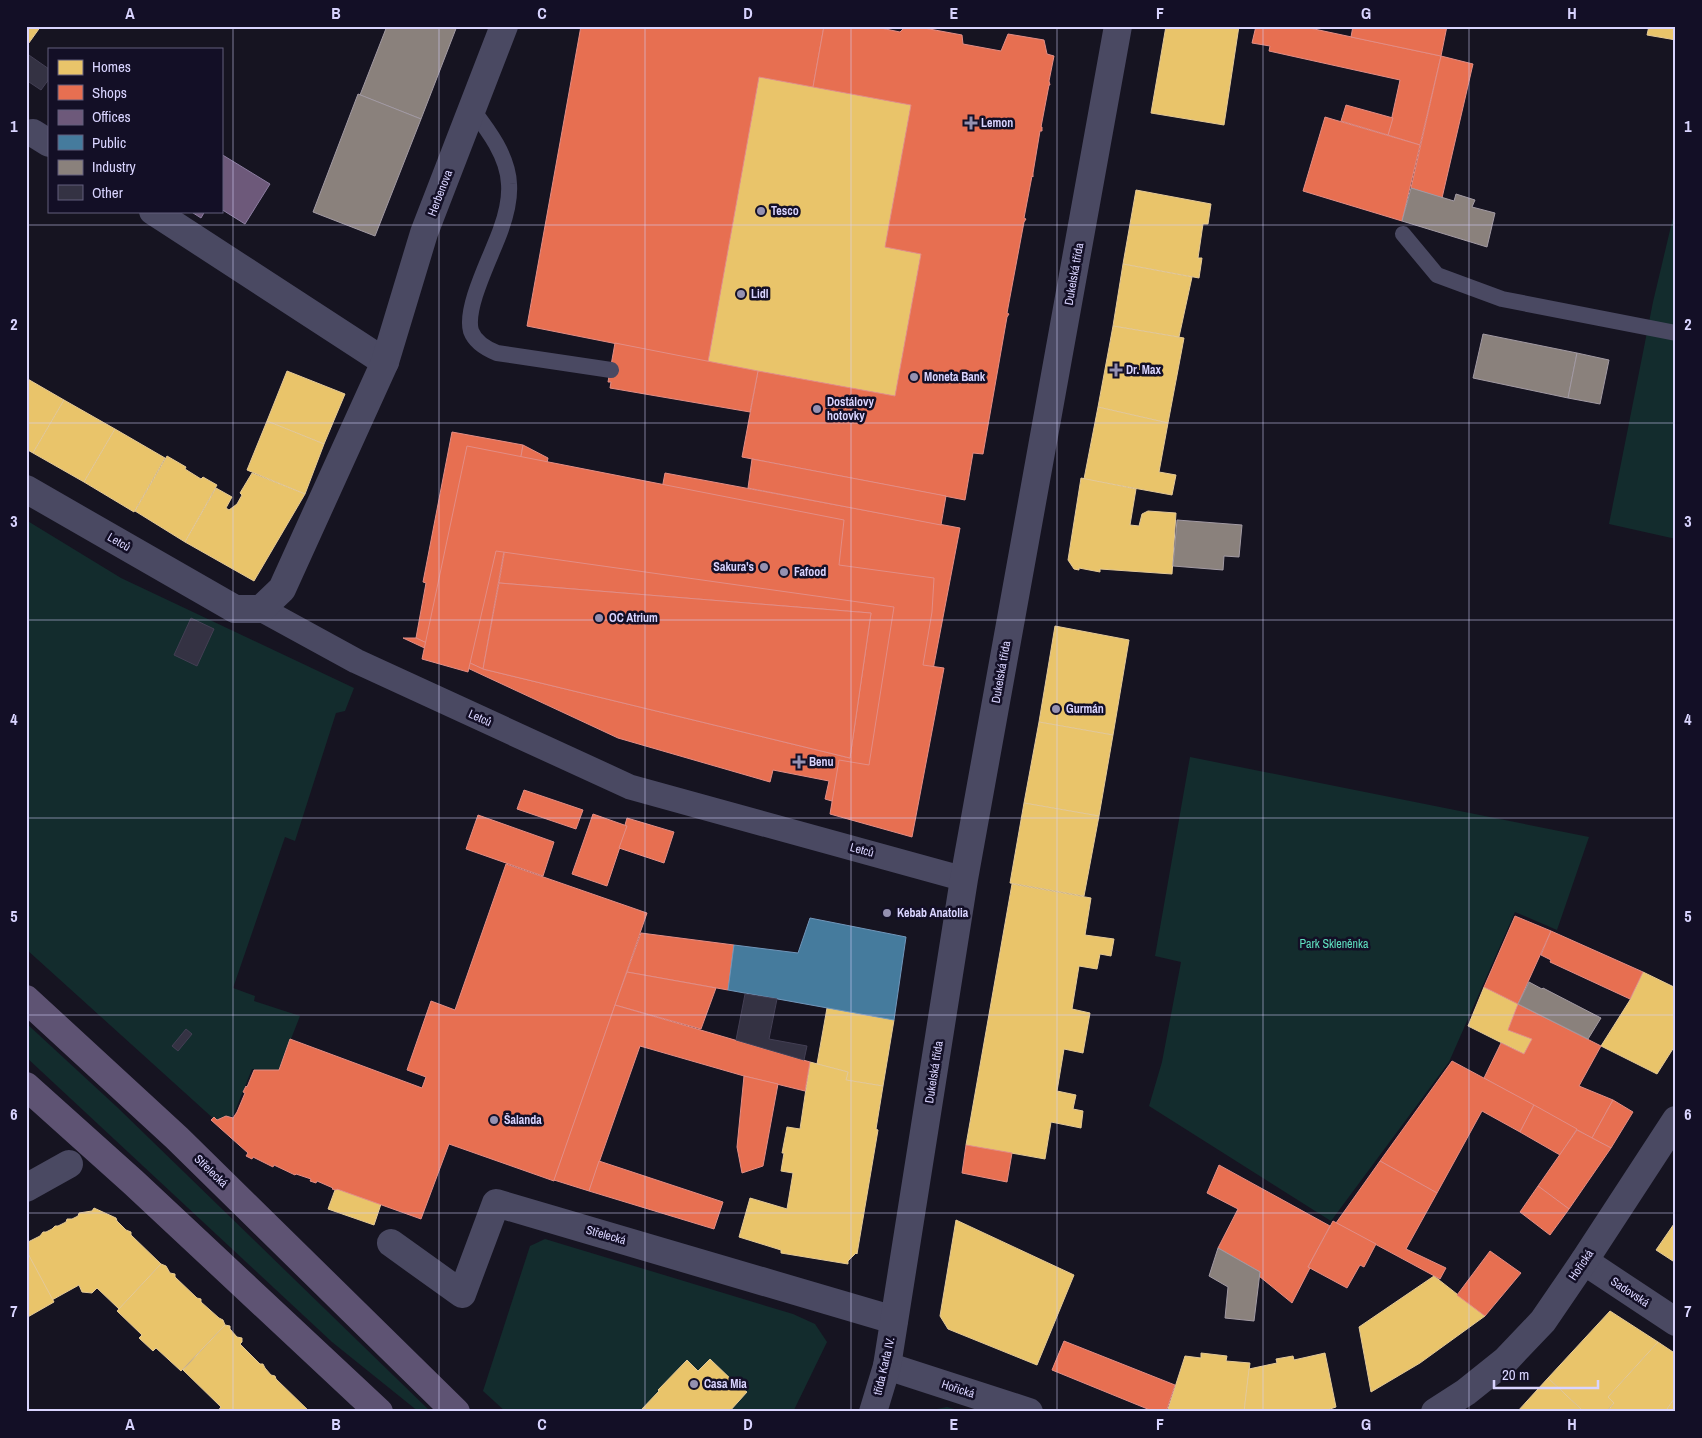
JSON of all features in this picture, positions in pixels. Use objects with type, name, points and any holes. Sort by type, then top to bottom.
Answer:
[{"type":"main road","name":"Střelecká","points":[[26,999],[170,1132],[456,1412]]},
{"type":"main road","points":[[26,1086],[133,1182],[379,1412]]},
{"type":"street","name":"Herbenova","points":[[261,609],[282,589],[385,362],[424,233],[504,26]]},
{"type":"street","name":"Dukelská třída","points":[[894,1320],[964,879],[1118,26]]},
{"type":"street","points":[[156,212],[385,362]]},
{"type":"street","name":"Letců","points":[[26,489],[235,609],[261,609],[356,661],[630,786],[964,879]]},
{"type":"street","name":"Hořická","points":[[1435,1412],[1465,1402],[1543,1321],[1676,1120]]},
{"type":"street","points":[[26,1188],[69,1164]]},
{"type":"street","name":"Střelecká","points":[[391,1243],[462,1294],[496,1203],[894,1320]]},
{"type":"street","name":"Sadovská","points":[[1584,1261],[1676,1322]]},
{"type":"street","name":"třída Karla IV.","points":[[872,1412],[887,1366],[894,1320]]},
{"type":"street","name":"Hořická","points":[[887,1366],[1029,1412]]},
{"type":"lane","points":[[472,109],[488,129],[504,160],[509,183],[507,205],[501,228],[474,298],[471,331],[478,341],[497,353],[611,370]]},
{"type":"lane","points":[[1403,234],[1438,275],[1502,300],[1676,333]]},
{"type":"green space","points":[[1676,205],[1676,539],[1609,524],[1653,302]]},
{"type":"green space","points":[[26,520],[121,578],[354,688],[345,711],[336,713],[295,841],[285,837],[233,988],[255,996],[254,1001],[300,1016],[278,1072],[252,1069],[233,1116],[215,1120],[26,949]]},
{"type":"green space","name":"Park Skleněnka","points":[[1190,757],[1589,837],[1557,930],[1515,912],[1449,1062],[1331,1221],[1149,1106],[1162,1062],[1181,962],[1155,956]]},
{"type":"green space","points":[[26,1023],[118,1108],[431,1412],[419,1412],[332,1342],[26,1057]]},
{"type":"green space","points":[[545,1239],[793,1314],[815,1324],[827,1342],[793,1412],[506,1412],[483,1391],[530,1246]]},
{"type":"green space","points":[[947,1407],[966,1412],[921,1412]]},
{"type":"building: Homes","points":[[26,26],[41,26],[26,47]]},
{"type":"building: Homes","points":[[1166,26],[1239,26],[1224,125],[1151,113]]},
{"type":"building: Homes","points":[[1649,26],[1676,26],[1676,40],[1647,35]]},
{"type":"building: Homes","points":[[759,77],[911,105],[885,247],[921,254],[895,396],[708,362]]},
{"type":"building: Homes","points":[[1136,190],[1211,204],[1208,224],[1203,224],[1198,258],[1202,258],[1199,278],[1123,264]]},
{"type":"building: Homes","points":[[1123,264],[1192,277],[1179,337],[1113,326]]},
{"type":"building: Homes","points":[[1113,326],[1184,338],[1168,423],[1098,407]]},
{"type":"building: Homes","points":[[287,371],[345,394],[324,444],[267,421]]},
{"type":"building: Homes","points":[[26,378],[64,400],[33,453],[26,449]]},
{"type":"building: Homes","points":[[64,400],[115,429],[84,482],[33,453]]},
{"type":"building: Homes","points":[[1098,407],[1168,423],[1159,472],[1176,475],[1172,495],[1084,479]]},
{"type":"building: Homes","points":[[267,421],[324,444],[305,494],[247,470]]},
{"type":"building: Homes","points":[[115,429],[165,458],[134,512],[84,482]]},
{"type":"building: Homes","points":[[167,456],[186,467],[185,469],[201,479],[203,477],[217,485],[185,542],[135,511]]},
{"type":"building: Homes","points":[[252,473],[305,494],[254,581],[185,542],[216,488],[232,497],[226,508],[229,510],[237,504],[242,495],[240,493]]},
{"type":"building: Homes","points":[[1081,478],[1136,489],[1130,525],[1139,526],[1142,514],[1148,511],[1176,513],[1172,574],[1100,569],[1100,572],[1079,568],[1079,570],[1074,569],[1068,560]]},
{"type":"building: Homes","points":[[1055,626],[1129,640],[1113,735],[1039,722]]},
{"type":"building: Homes","points":[[1039,722],[1113,735],[1099,816],[1024,803]]},
{"type":"building: Homes","points":[[1024,803],[1099,816],[1084,896],[1010,883]]},
{"type":"building: Homes","points":[[1012,884],[1091,898],[1085,935],[1114,939],[1111,956],[1100,954],[1097,969],[1079,966],[1072,1009],[1090,1013],[1083,1053],[1064,1049],[1057,1091],[1076,1095],[1073,1109],[1083,1111],[1081,1128],[1051,1122],[1045,1159],[966,1145]]},
{"type":"building: Homes","points":[[1643,972],[1676,988],[1676,1044],[1657,1074],[1601,1046],[1630,1000]]},
{"type":"building: Homes","points":[[1484,987],[1518,1004],[1508,1030],[1532,1039],[1524,1054],[1468,1026]]},
{"type":"building: Homes","points":[[827,1008],[894,1020],[883,1086],[846,1080],[848,1072],[817,1064]]},
{"type":"building: Homes","points":[[810,1062],[848,1072],[846,1080],[883,1086],[876,1129],[878,1130],[857,1254],[848,1261],[848,1264],[781,1253],[781,1250],[739,1237],[750,1198],[787,1209],[793,1173],[781,1171],[784,1153],[782,1153],[787,1127],[800,1129]]},
{"type":"building: Homes","points":[[337,1189],[381,1204],[374,1225],[328,1209]]},
{"type":"building: Homes","points":[[94,1208],[116,1218],[161,1264],[119,1309],[97,1288],[92,1293],[82,1292],[79,1285],[52,1300],[26,1250],[26,1243],[40,1236],[43,1232],[66,1222],[67,1219],[78,1216],[79,1213],[92,1211]]},
{"type":"building: Homes","points":[[956,1220],[1074,1275],[1037,1365],[948,1329],[940,1316]]},
{"type":"building: Homes","points":[[1676,1221],[1676,1263],[1656,1250]]},
{"type":"building: Homes","points":[[26,1250],[54,1302],[26,1318]]},
{"type":"building: Homes","points":[[161,1264],[166,1266],[170,1273],[175,1274],[175,1277],[223,1320],[225,1325],[181,1371],[156,1348],[153,1351],[139,1338],[142,1335],[117,1311]]},
{"type":"building: Homes","points":[[1434,1276],[1485,1316],[1420,1363],[1371,1392],[1359,1327]]},
{"type":"building: Homes","points":[[1610,1311],[1658,1342],[1608,1397],[1614,1403],[1606,1412],[1584,1412],[1548,1378]]},
{"type":"building: Homes","points":[[225,1325],[230,1326],[230,1329],[237,1337],[242,1338],[240,1344],[260,1364],[263,1364],[271,1375],[275,1376],[310,1412],[217,1412],[221,1407],[183,1370]]},
{"type":"building: Homes","points":[[1658,1342],[1676,1354],[1676,1396],[1665,1412],[1607,1412],[1614,1403],[1608,1397]]},
{"type":"building: Homes","points":[[1201,1353],[1227,1356],[1226,1361],[1250,1363],[1244,1412],[1167,1412],[1185,1356],[1201,1358]]},
{"type":"building: Homes","points":[[1325,1353],[1336,1407],[1321,1412],[1244,1412],[1249,1369],[1277,1363],[1276,1359],[1293,1356],[1294,1360]]},
{"type":"building: Homes","points":[[710,1359],[747,1392],[729,1412],[642,1412],[641,1410],[658,1390],[687,1360],[698,1371]]},
{"type":"building: Homes","points":[[1548,1378],[1584,1412],[1517,1412]]},
{"type":"building: Homes","points":[[1676,1396],[1676,1412],[1665,1412]]},
{"type":"building: Shops","points":[[581,26],[824,26],[813,87],[759,77],[708,362],[527,326]]},
{"type":"building: Shops","points":[[824,26],[871,26],[900,32],[906,26],[913,26],[962,35],[963,44],[1001,51],[1008,34],[1044,40],[1047,54],[1054,56],[983,454],[973,453],[965,500],[742,457],[758,371],[895,396],[921,254],[885,247],[911,105],[813,87]]},
{"type":"building: Shops","points":[[1256,26],[1300,26],[1441,56],[1420,145],[1388,135],[1400,80],[1269,51],[1270,46],[1252,43]]},
{"type":"building: Shops","points":[[1353,26],[1447,26],[1441,56],[1351,37]]},
{"type":"building: Shops","points":[[1441,56],[1473,64],[1442,198],[1411,188]]},
{"type":"building: Shops","points":[[1346,105],[1393,118],[1388,135],[1341,121]]},
{"type":"building: Shops","points":[[1325,117],[1420,145],[1402,221],[1303,191]]},
{"type":"building: Shops","points":[[615,343],[758,371],[750,412],[610,388],[611,382],[608,382]]},
{"type":"building: Shops","points":[[452,432],[523,445],[483,669],[416,638],[426,583],[423,582]]},
{"type":"building: Shops","points":[[523,445],[548,458],[540,497],[656,520],[665,473],[960,528],[904,822],[825,799],[829,781],[773,770],[770,782],[618,738],[403,638],[416,638],[483,669],[850,758],[871,613],[499,583]]},
{"type":"building: Shops","points":[[467,446],[844,520],[839,565],[934,578],[932,612],[923,665],[944,668],[912,837],[830,814],[839,760],[869,765],[894,607],[496,551],[468,672],[422,659]]},
{"type":"building: Shops","points":[[752,459],[946,496],[941,525],[748,488]]},
{"type":"building: Shops","points":[[499,583],[871,613],[850,758],[483,669]]},
{"type":"building: Shops","points":[[524,790],[583,810],[576,829],[517,809]]},
{"type":"building: Shops","points":[[593,814],[627,826],[607,886],[572,874]]},
{"type":"building: Shops","points":[[478,815],[554,842],[543,876],[466,849]]},
{"type":"building: Shops","points":[[627,818],[674,832],[664,863],[619,848],[627,826],[625,825]]},
{"type":"building: Shops","points":[[506,864],[647,913],[554,1181],[449,1144],[421,1219],[337,1189],[332,1189],[317,1181],[316,1183],[310,1181],[311,1179],[295,1175],[274,1165],[273,1167],[253,1157],[252,1159],[246,1156],[248,1153],[211,1120],[214,1117],[217,1120],[226,1116],[233,1118],[254,1070],[279,1070],[290,1039],[422,1088],[426,1077],[407,1070],[431,1001],[455,1010]]},
{"type":"building: Shops","points":[[1515,916],[1551,931],[1518,1004],[1484,987]]},
{"type":"building: Shops","points":[[1551,931],[1643,972],[1630,999],[1550,962],[1551,960],[1541,955]]},
{"type":"building: Shops","points":[[641,933],[734,945],[728,990],[627,972]]},
{"type":"building: Shops","points":[[627,972],[716,988],[701,1029],[615,1005]]},
{"type":"building: Shops","points":[[1518,1004],[1601,1046],[1579,1086],[1613,1100],[1592,1138],[1484,1078],[1501,1043],[1524,1054],[1532,1039],[1508,1030]]},
{"type":"building: Shops","points":[[615,1005],[810,1062],[805,1091],[744,1076],[640,1046],[589,1191],[554,1180]]},
{"type":"building: Shops","points":[[1452,1061],[1534,1105],[1520,1132],[1482,1111],[1437,1193],[1380,1161]]},
{"type":"building: Shops","points":[[744,1076],[778,1084],[763,1166],[742,1173],[737,1147]]},
{"type":"building: Shops","points":[[1613,1100],[1633,1112],[1611,1148],[1592,1138]]},
{"type":"building: Shops","points":[[1534,1105],[1577,1129],[1560,1155],[1520,1132]]},
{"type":"building: Shops","points":[[1577,1130],[1611,1148],[1569,1209],[1538,1186]]},
{"type":"building: Shops","points":[[966,1145],[1012,1153],[1007,1182],[962,1173]]},
{"type":"building: Shops","points":[[599,1161],[723,1202],[714,1229],[589,1191]]},
{"type":"building: Shops","points":[[1380,1161],[1437,1193],[1406,1249],[1446,1268],[1440,1279],[1336,1223]]},
{"type":"building: Shops","points":[[1219,1165],[1330,1226],[1308,1267],[1310,1268],[1292,1303],[1259,1276],[1260,1272],[1218,1248],[1238,1209],[1207,1193]]},
{"type":"building: Shops","points":[[1538,1186],[1569,1209],[1550,1235],[1520,1212]]},
{"type":"building: Shops","points":[[1333,1221],[1376,1244],[1364,1267],[1360,1265],[1347,1288],[1308,1267]]},
{"type":"building: Shops","points":[[1490,1251],[1521,1273],[1485,1316],[1457,1295]]},
{"type":"building: Shops","points":[[1064,1341],[1175,1385],[1166,1412],[1155,1412],[1052,1370]]},
{"type":"building: Offices","points":[[222,155],[270,184],[245,224],[222,210]]},
{"type":"building: Offices","points":[[192,212],[204,212],[201,218]]},
{"type":"building: Public","points":[[810,918],[906,937],[894,1020],[728,990],[734,945],[798,953]]},
{"type":"building: Industry","points":[[387,26],[457,26],[421,119],[360,95]]},
{"type":"building: Industry","points":[[358,94],[421,119],[375,236],[313,212]]},
{"type":"building: Industry","points":[[1411,188],[1454,201],[1456,194],[1475,200],[1472,207],[1495,213],[1487,247],[1402,221]]},
{"type":"building: Industry","points":[[1483,334],[1577,353],[1568,398],[1473,378]]},
{"type":"building: Industry","points":[[1577,353],[1609,360],[1600,404],[1568,398]]},
{"type":"building: Industry","points":[[1177,520],[1242,525],[1239,557],[1224,556],[1223,570],[1173,566]]},
{"type":"building: Industry","points":[[1529,982],[1601,1018],[1588,1039],[1518,1004]]},
{"type":"building: Industry","points":[[1218,1248],[1260,1272],[1254,1321],[1225,1318],[1228,1287],[1209,1276]]},
{"type":"building: Other","points":[[26,53],[48,68],[48,80],[41,90],[26,80]]},
{"type":"building: Other","points":[[191,618],[214,629],[197,666],[174,655]]},
{"type":"building: Other","points":[[745,994],[777,999],[769,1039],[807,1046],[804,1060],[736,1040]]},
{"type":"building: Other","points":[[186,1029],[192,1034],[178,1051],[172,1046]]},
{"type":"place","name":"Lemon","points":[[971,123]]},
{"type":"place","name":"Tesco","points":[[761,211]]},
{"type":"place","name":"Lidl","points":[[741,294]]},
{"type":"place","name":"Dr. Max","points":[[1116,370]]},
{"type":"place","name":"Moneta Bank","points":[[914,377]]},
{"type":"place","name":"Dostálovy hotovky","points":[[817,409]]},
{"type":"place","name":"Sakura's","points":[[764,567]]},
{"type":"place","name":"Fafood","points":[[784,572]]},
{"type":"place","name":"OC Atrium","points":[[599,618]]},
{"type":"place","name":"Gurmán","points":[[1056,709]]},
{"type":"place","name":"Benu","points":[[799,762]]},
{"type":"place","name":"Kebab Anatolia","points":[[887,913]]},
{"type":"place","name":"Šalanda","points":[[494,1120]]},
{"type":"place","name":"Casa Mia","points":[[694,1384]]}]
